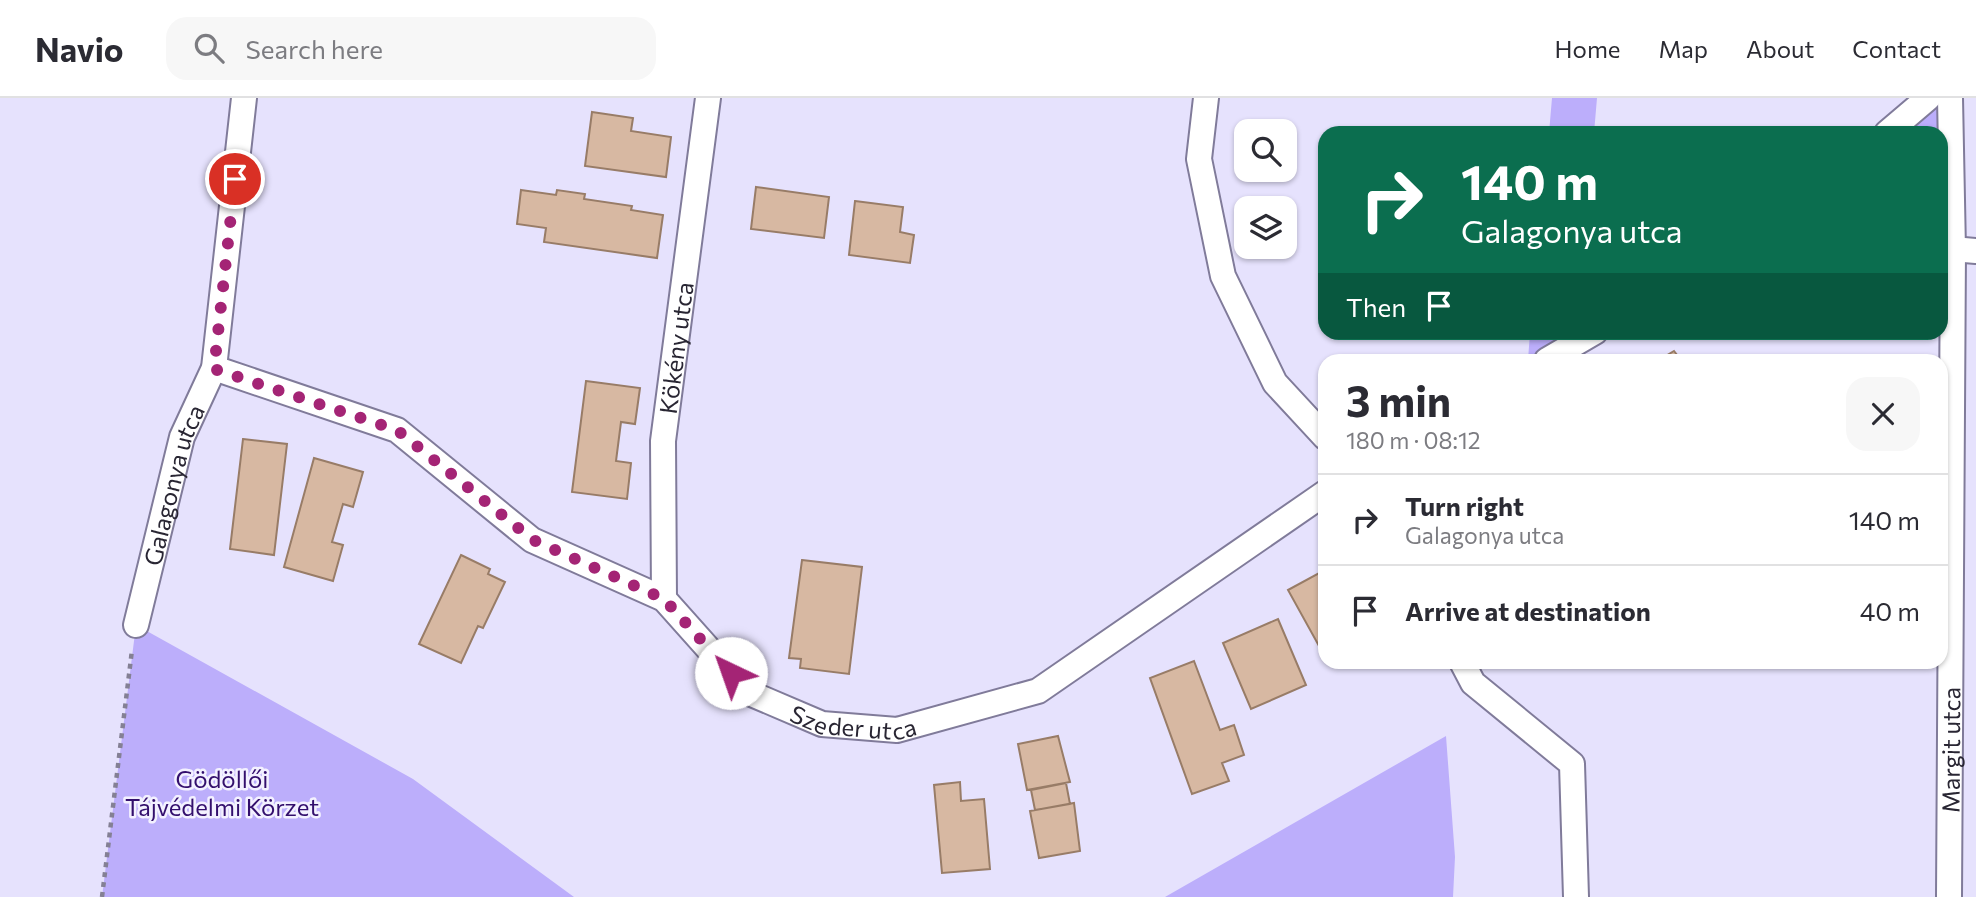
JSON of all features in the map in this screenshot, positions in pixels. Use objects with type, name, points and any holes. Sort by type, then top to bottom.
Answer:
[{"type":"street","name":"Galagonya utca","points":[[136,625],[182,437],[214,369],[244,98]]},
{"type":"street","name":"Kökény utca","points":[[664,599],[663,441],[708,98]]},
{"type":"street","points":[[1206,98],[1199,159],[1223,276],[1275,383],[1318,429]]},
{"type":"street","points":[[1895,126],[1928,98]]},
{"type":"street","name":"Margit utca","points":[[1949,897],[1957,250],[1950,98]]},
{"type":"street","points":[[1557,354],[1581,340]]},
{"type":"street","name":"Szeder utca","points":[[214,369],[397,430],[533,540],[664,599],[747,692],[822,723],[897,730],[1038,691],[1318,498]]},
{"type":"street","points":[[1466,669],[1474,683],[1572,764],[1576,897]]},
{"type":"path","points":[[102,897],[136,625]]},
{"type":"green space","points":[[1552,98],[1597,98],[1595,126],[1550,126]]},
{"type":"green space","points":[[1928,98],[1950,98],[1943,126],[1895,126]]},
{"type":"green space","points":[[1529,340],[1568,340],[1553,354],[1528,354]]},
{"type":"green space","name":"Gödöllői Tájvédelmi Körzet","points":[[136,625],[413,779],[574,897],[102,897]]},
{"type":"green space","points":[[1446,736],[1455,857],[1453,897],[1165,897]]},
{"type":"building","points":[[592,112],[633,118],[631,131],[671,137],[666,177],[585,166]]},
{"type":"building","points":[[756,187],[829,197],[824,238],[751,229]]},
{"type":"building","points":[[521,190],[556,195],[557,190],[585,194],[584,199],[632,206],[631,210],[663,215],[657,258],[544,242],[546,228],[517,224]]},
{"type":"building","points":[[855,201],[903,207],[900,232],[914,235],[910,263],[849,255]]},
{"type":"building","points":[[586,381],[640,388],[635,424],[621,422],[616,461],[631,463],[627,499],[572,492]]},
{"type":"building","points":[[243,439],[287,444],[274,555],[230,549]]},
{"type":"building","points":[[314,458],[363,472],[353,507],[343,504],[332,542],[343,545],[333,581],[284,567]]},
{"type":"building","points":[[461,555],[490,569],[488,574],[505,582],[483,628],[478,626],[461,663],[419,644]]},
{"type":"building","points":[[802,560],[862,567],[849,674],[800,668],[801,659],[789,658]]},
{"type":"building","points":[[1318,574],[1318,644],[1288,590]]},
{"type":"building","points":[[1278,619],[1306,685],[1251,709],[1223,643]]},
{"type":"building","points":[[1194,661],[1220,730],[1234,725],[1244,755],[1222,763],[1229,781],[1192,794],[1150,678]]},
{"type":"building","points":[[1058,736],[1070,782],[1027,790],[1018,744]]},
{"type":"building","points":[[960,782],[961,801],[984,799],[990,869],[942,873],[934,785]]},
{"type":"building","points":[[1066,783],[1070,804],[1035,810],[1031,790]]},
{"type":"building","points":[[1074,803],[1080,851],[1039,858],[1030,811]]},
{"type":"route","points":[[235,179],[214,369],[397,430],[533,540],[664,599],[731,673]]}]
